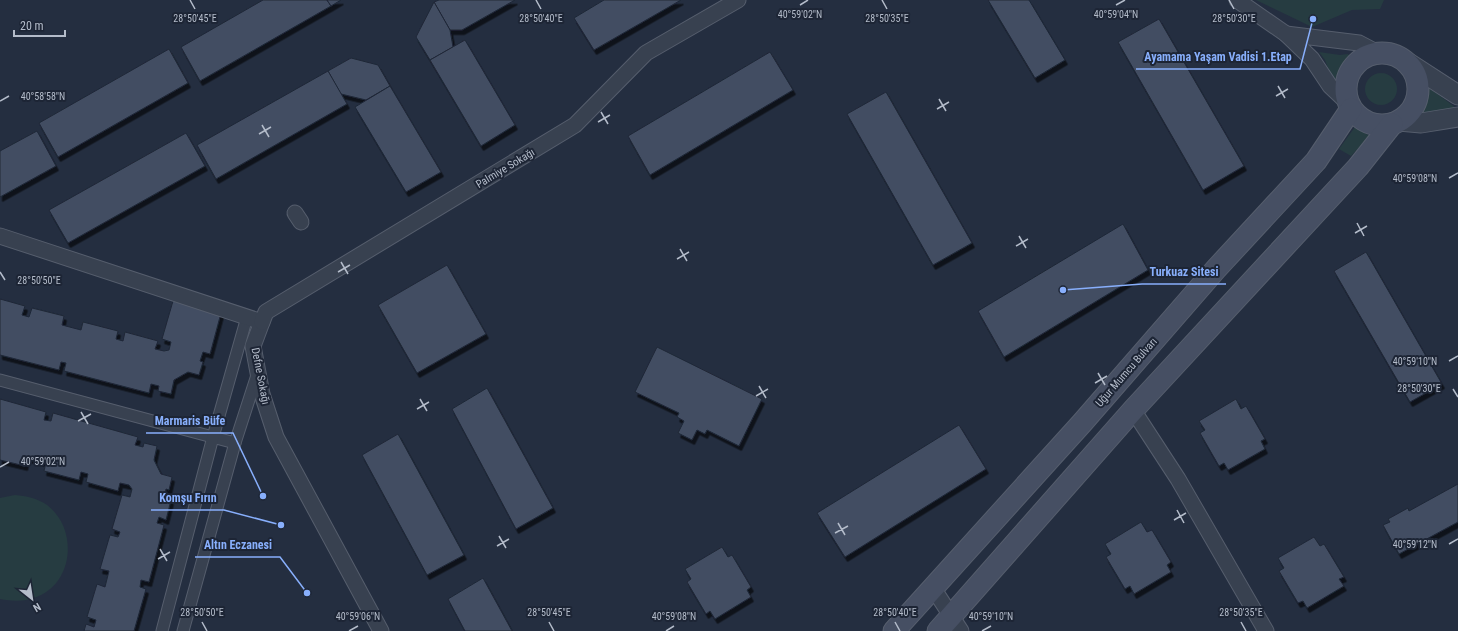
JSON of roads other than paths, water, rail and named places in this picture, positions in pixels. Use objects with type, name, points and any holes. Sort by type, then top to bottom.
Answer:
[{"type":"main road","points":[[950,626],[1133,410],[1358,167],[1396,123],[1409,114],[1415,104],[1418,92],[1417,80],[1412,68],[1404,60],[1390,53],[1378,53],[1362,58],[1350,71],[1345,86],[1349,106],[1359,118],[1369,123],[1380,126],[1396,123]]},
{"type":"main road","name":"Uğur Mumcu Bulvarı","points":[[894,631],[1074,432],[1216,269],[1316,161],[1349,106]]},
{"type":"street","name":"Palmiye Sokağı","points":[[262,322],[266,312],[575,126],[646,53],[738,0]]},
{"type":"street","points":[[1237,0],[1286,34],[1312,59],[1330,86],[1349,106]]},
{"type":"street","points":[[1286,34],[1359,43],[1378,53]]},
{"type":"street","points":[[1404,60],[1458,95]]},
{"type":"street","points":[[1396,123],[1420,123],[1458,117]]},
{"type":"street","points":[[0,236],[262,322]]},
{"type":"street","points":[[162,631],[213,437],[248,317]]},
{"type":"street","name":"Defne Sokağı","points":[[262,322],[253,346],[262,394],[276,437],[381,631]]},
{"type":"street","points":[[183,631],[235,443],[258,371]]},
{"type":"street","points":[[0,380],[235,443]]},
{"type":"street","points":[[1133,410],[1178,479],[1266,631]]},
{"type":"street","points":[[933,588],[950,626]]},
{"type":"place","name":"Ayamama Yaşam Vadisi 1.Etap","points":[[1313,19]]},
{"type":"place","name":"Turkuaz Sitesi","points":[[1063,290]]},
{"type":"place","name":"Marmaris Büfe","points":[[263,496]]},
{"type":"place","name":"Komşu Fırın","points":[[281,525]]},
{"type":"place","name":"Altın Eczanesi","points":[[307,593]]}]
